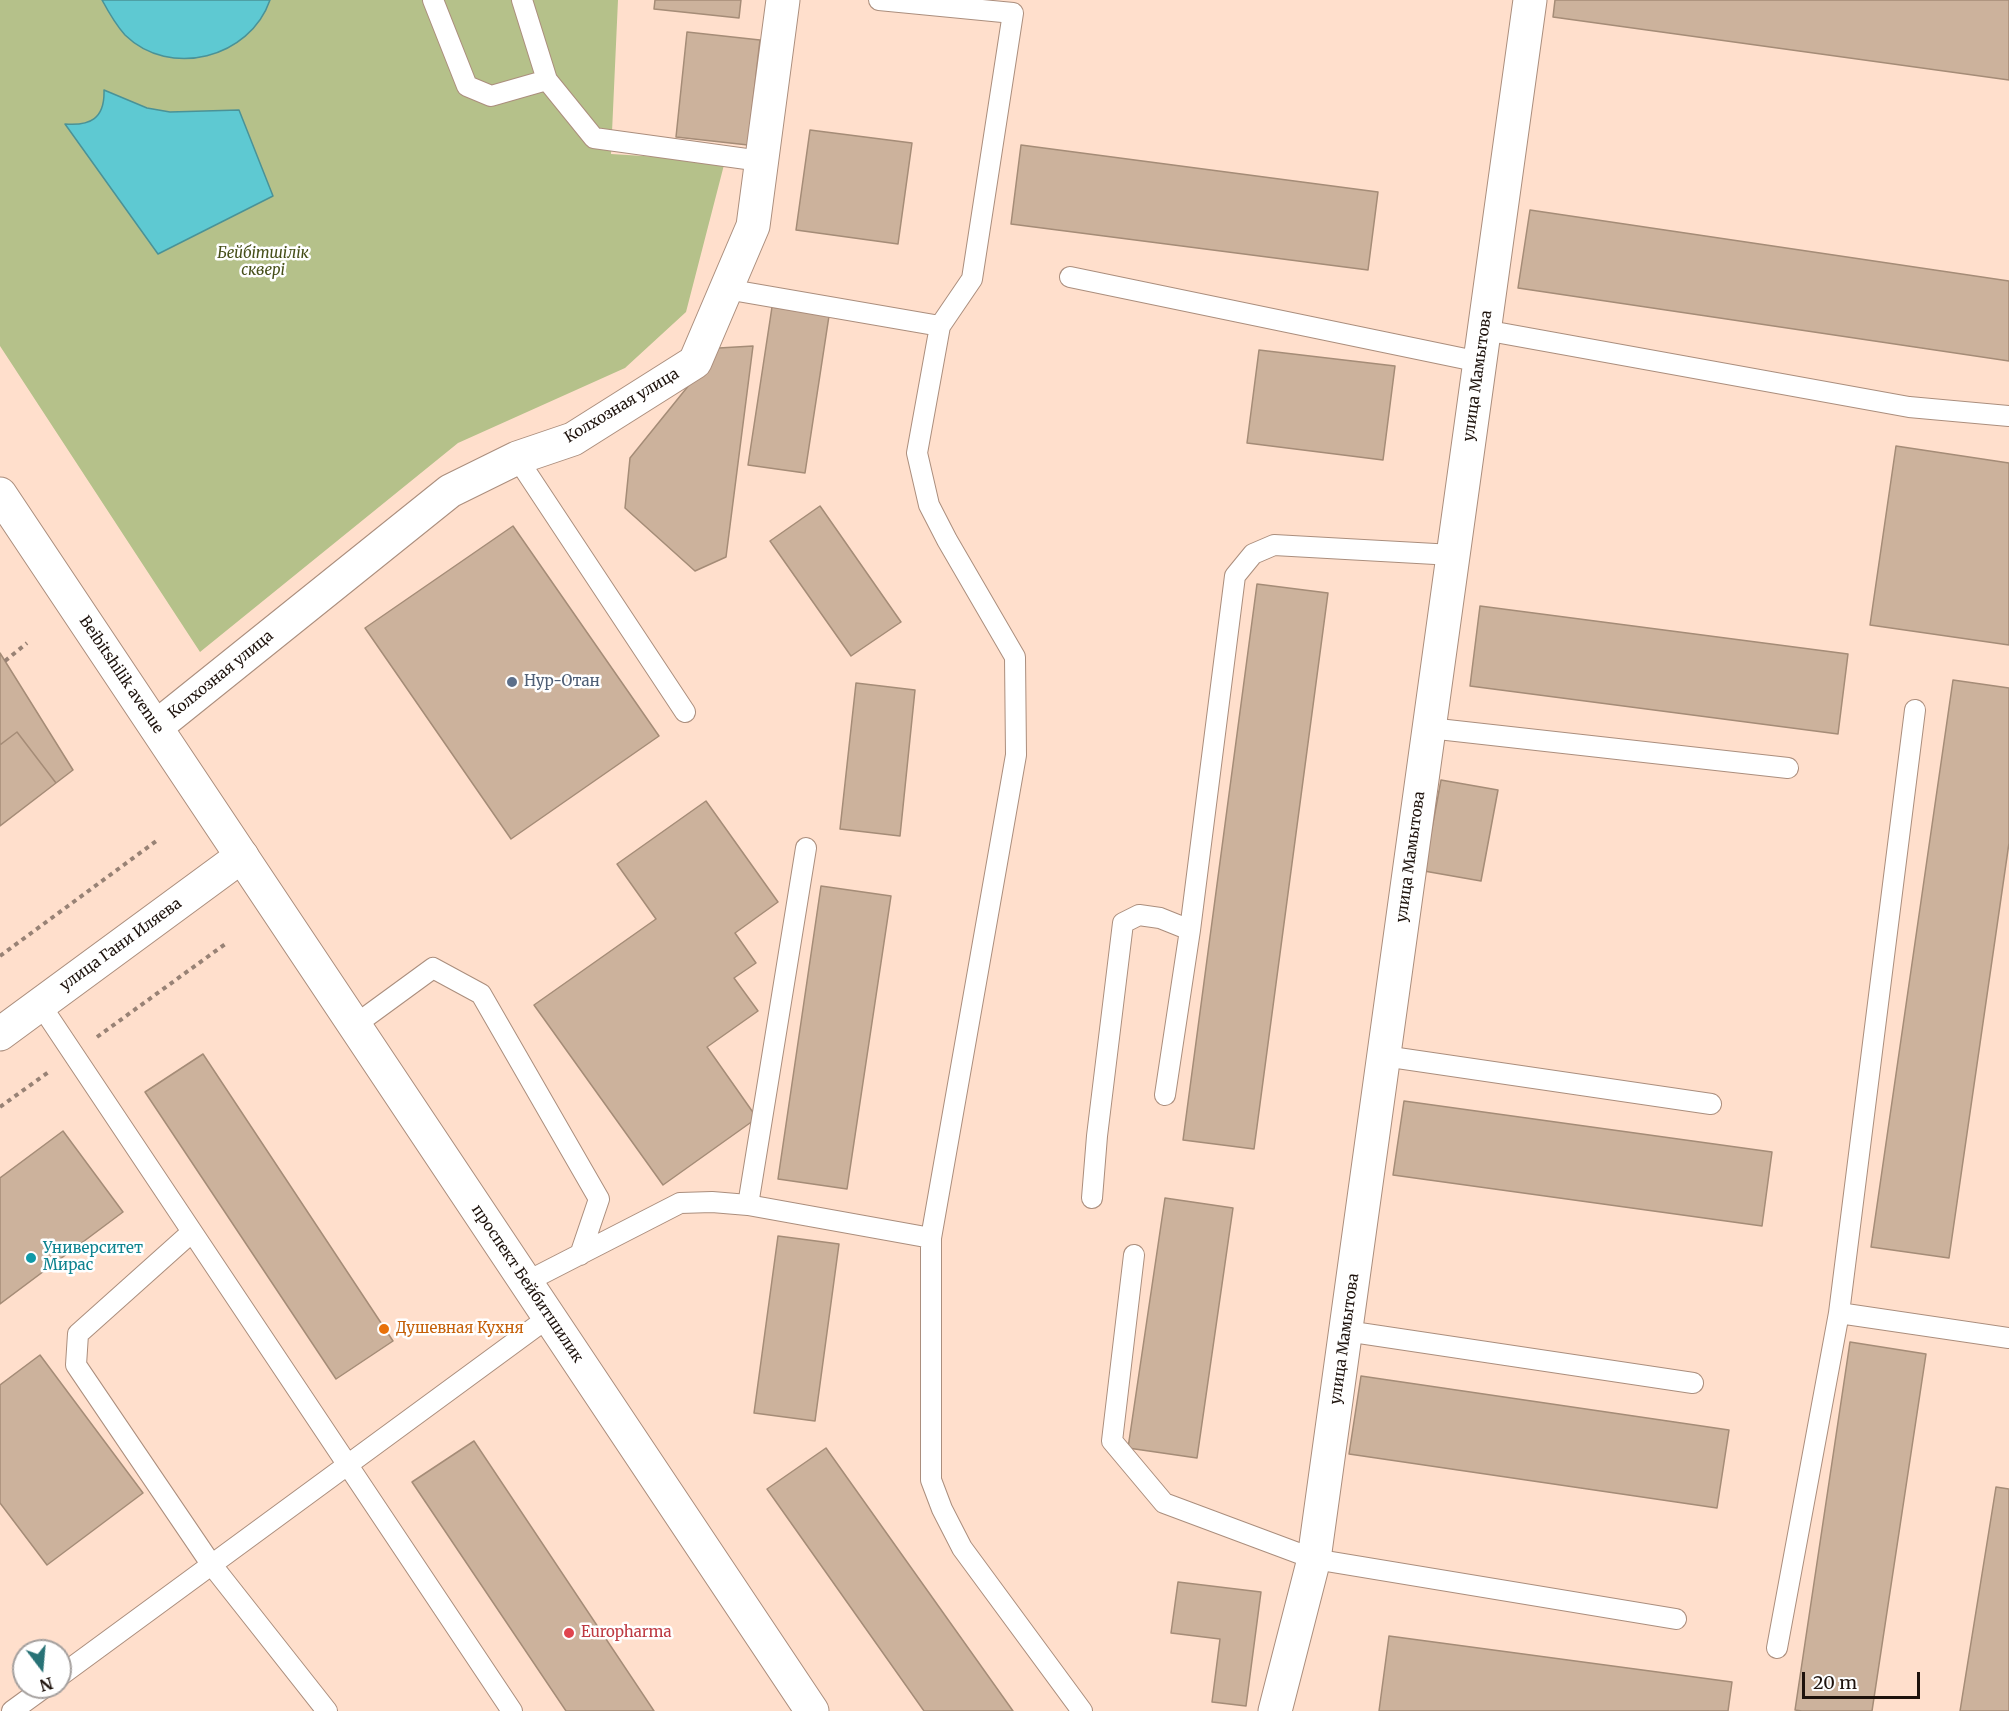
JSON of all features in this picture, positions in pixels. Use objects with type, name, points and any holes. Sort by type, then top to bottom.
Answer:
[{"type":"street","name":"Колхозная улица","points":[[156,727],[450,491],[517,458],[573,439],[695,362],[753,226],[783,0]]},
{"type":"street","name":"улица Мамытова","points":[[1275,1711],[1314,1559],[1530,0]]},
{"type":"street","name":"Beibitshilik avenue","points":[[0,494],[242,856]]},
{"type":"street","name":"улица Гани Иляева","points":[[0,1034],[242,856]]},
{"type":"street","name":"проспект Бейбитшилик","points":[[242,856],[812,1711]]},
{"type":"lane","points":[[433,0],[466,86],[491,96],[547,80]]},
{"type":"lane","points":[[522,0],[547,80],[594,138],[761,161]]},
{"type":"lane","points":[[879,0],[1014,6],[972,279],[940,326],[917,453],[929,505],[946,540],[1015,657],[1016,755],[931,1238],[931,1480],[942,1509],[962,1548],[1082,1711]]},
{"type":"lane","points":[[1070,277],[1482,346],[1909,407],[2009,416]]},
{"type":"lane","points":[[726,289],[940,326]]},
{"type":"lane","points":[[517,458],[685,712]]},
{"type":"lane","points":[[1165,1095],[1190,930],[1235,576],[1253,554],[1274,545],[1453,555]]},
{"type":"lane","points":[[1777,1648],[1839,1313],[1915,710]]},
{"type":"lane","points":[[1429,728],[1788,768]]},
{"type":"lane","points":[[748,1205],[806,848]]},
{"type":"lane","points":[[1092,1198],[1097,1136],[1123,923],[1139,915],[1160,918],[1190,930]]},
{"type":"lane","points":[[355,1025],[433,968],[481,994],[599,1198],[580,1255]]},
{"type":"lane","points":[[40,1004],[512,1711]]},
{"type":"lane","points":[[1384,1056],[1711,1104]]},
{"type":"lane","points":[[526,1282],[680,1203],[712,1202],[748,1205],[931,1238]]},
{"type":"lane","points":[[192,1232],[78,1334],[76,1365],[211,1564],[327,1711]]},
{"type":"lane","points":[[1134,1255],[1112,1442],[1164,1503],[1314,1559],[1676,1619]]},
{"type":"lane","points":[[1839,1313],[2009,1338]]},
{"type":"lane","points":[[72,1667],[549,1317]]},
{"type":"lane","points":[[1346,1331],[1693,1383]]},
{"type":"lane","points":[[12,1711],[28,1699]]},
{"type":"path","points":[[5,660],[27,643]]},
{"type":"path","points":[[0,956],[159,839]]},
{"type":"path","points":[[0,1107],[228,942]]},
{"type":"green space","name":"Бейбітшілік сквері","points":[[0,0],[618,0],[611,154],[725,161],[686,312],[625,368],[458,443],[200,652],[0,346]]},
{"type":"water","points":[[102,0],[270,0],[260,20],[245,36],[227,48],[207,56],[185,59],[164,56],[143,49],[121,31]]},
{"type":"water","points":[[104,90],[147,108],[170,112],[239,110],[273,196],[158,254],[65,124],[82,124],[94,119],[102,108]]},
{"type":"building","points":[[655,0],[741,0],[739,18],[654,9]]},
{"type":"building","points":[[1555,0],[2009,0],[2009,80],[1553,17]]},
{"type":"building","points":[[687,32],[760,40],[748,145],[676,137]]},
{"type":"building","points":[[810,130],[912,143],[898,244],[796,230]]},
{"type":"building","points":[[1021,145],[1378,192],[1368,270],[1011,224]]},
{"type":"building","points":[[1530,210],[2009,281],[2009,361],[1518,288]]},
{"type":"building","points":[[772,307],[829,316],[805,473],[748,465]]},
{"type":"building","points":[[753,346],[726,557],[695,571],[625,508],[630,458],[719,348]]},
{"type":"building","points":[[1259,350],[1395,366],[1383,460],[1247,443]]},
{"type":"building","points":[[1896,446],[2009,463],[2009,645],[1870,625]]},
{"type":"building","points":[[820,506],[901,622],[851,656],[770,541]]},
{"type":"building","name":"Нур-Отан","points":[[513,526],[659,736],[511,839],[365,628]]},
{"type":"building","points":[[1257,584],[1328,593],[1254,1149],[1183,1140]]},
{"type":"building","points":[[1480,606],[1848,654],[1838,734],[1470,686]]},
{"type":"building","points":[[0,653],[73,770],[56,783],[17,732],[0,745]]},
{"type":"building","points":[[1953,680],[2009,688],[2009,843],[1949,1258],[1871,1247]]},
{"type":"building","points":[[856,683],[915,690],[900,836],[840,829]]},
{"type":"building","points":[[17,732],[56,783],[0,826],[0,745]]},
{"type":"building","points":[[1441,780],[1498,790],[1481,881],[1424,871]]},
{"type":"building","points":[[706,801],[778,902],[735,933],[756,963],[734,978],[758,1011],[707,1047],[757,1118],[663,1185],[534,1005],[656,919],[617,864]]},
{"type":"building","points":[[821,886],[891,896],[847,1189],[778,1179]]},
{"type":"building","points":[[203,1054],[393,1341],[336,1379],[145,1092]]},
{"type":"building","points":[[1404,1101],[1772,1152],[1762,1226],[1393,1175]]},
{"type":"building","name":"Университет Мирас","points":[[63,1131],[123,1212],[0,1304],[0,1178]]},
{"type":"building","points":[[1165,1198],[1233,1208],[1197,1458],[1128,1448]]},
{"type":"building","points":[[778,1236],[839,1244],[815,1421],[754,1413]]},
{"type":"building","points":[[1850,1342],[1926,1354],[1872,1711],[1802,1711],[1795,1710]]},
{"type":"building","points":[[40,1355],[143,1493],[47,1565],[0,1503],[0,1385]]},
{"type":"building","points":[[1361,1376],[1729,1430],[1717,1508],[1349,1454]]},
{"type":"building","points":[[474,1441],[654,1711],[566,1711],[412,1482]]},
{"type":"building","points":[[826,1448],[1013,1711],[924,1711],[767,1489]]},
{"type":"building","points":[[1996,1487],[2009,1489],[2009,1711],[1960,1711]]},
{"type":"building","points":[[1178,1582],[1261,1592],[1246,1706],[1212,1702],[1220,1639],[1171,1633]]},
{"type":"building","points":[[1389,1636],[1732,1682],[1728,1711],[1379,1711]]},
{"type":"place","name":"Нур-Отан","points":[[512,682]]},
{"type":"place","name":"Университет Мирас","points":[[31,1258]]},
{"type":"place","name":"Душевная Кухня","points":[[384,1329]]},
{"type":"place","name":"Europharma","points":[[569,1633]]}]
